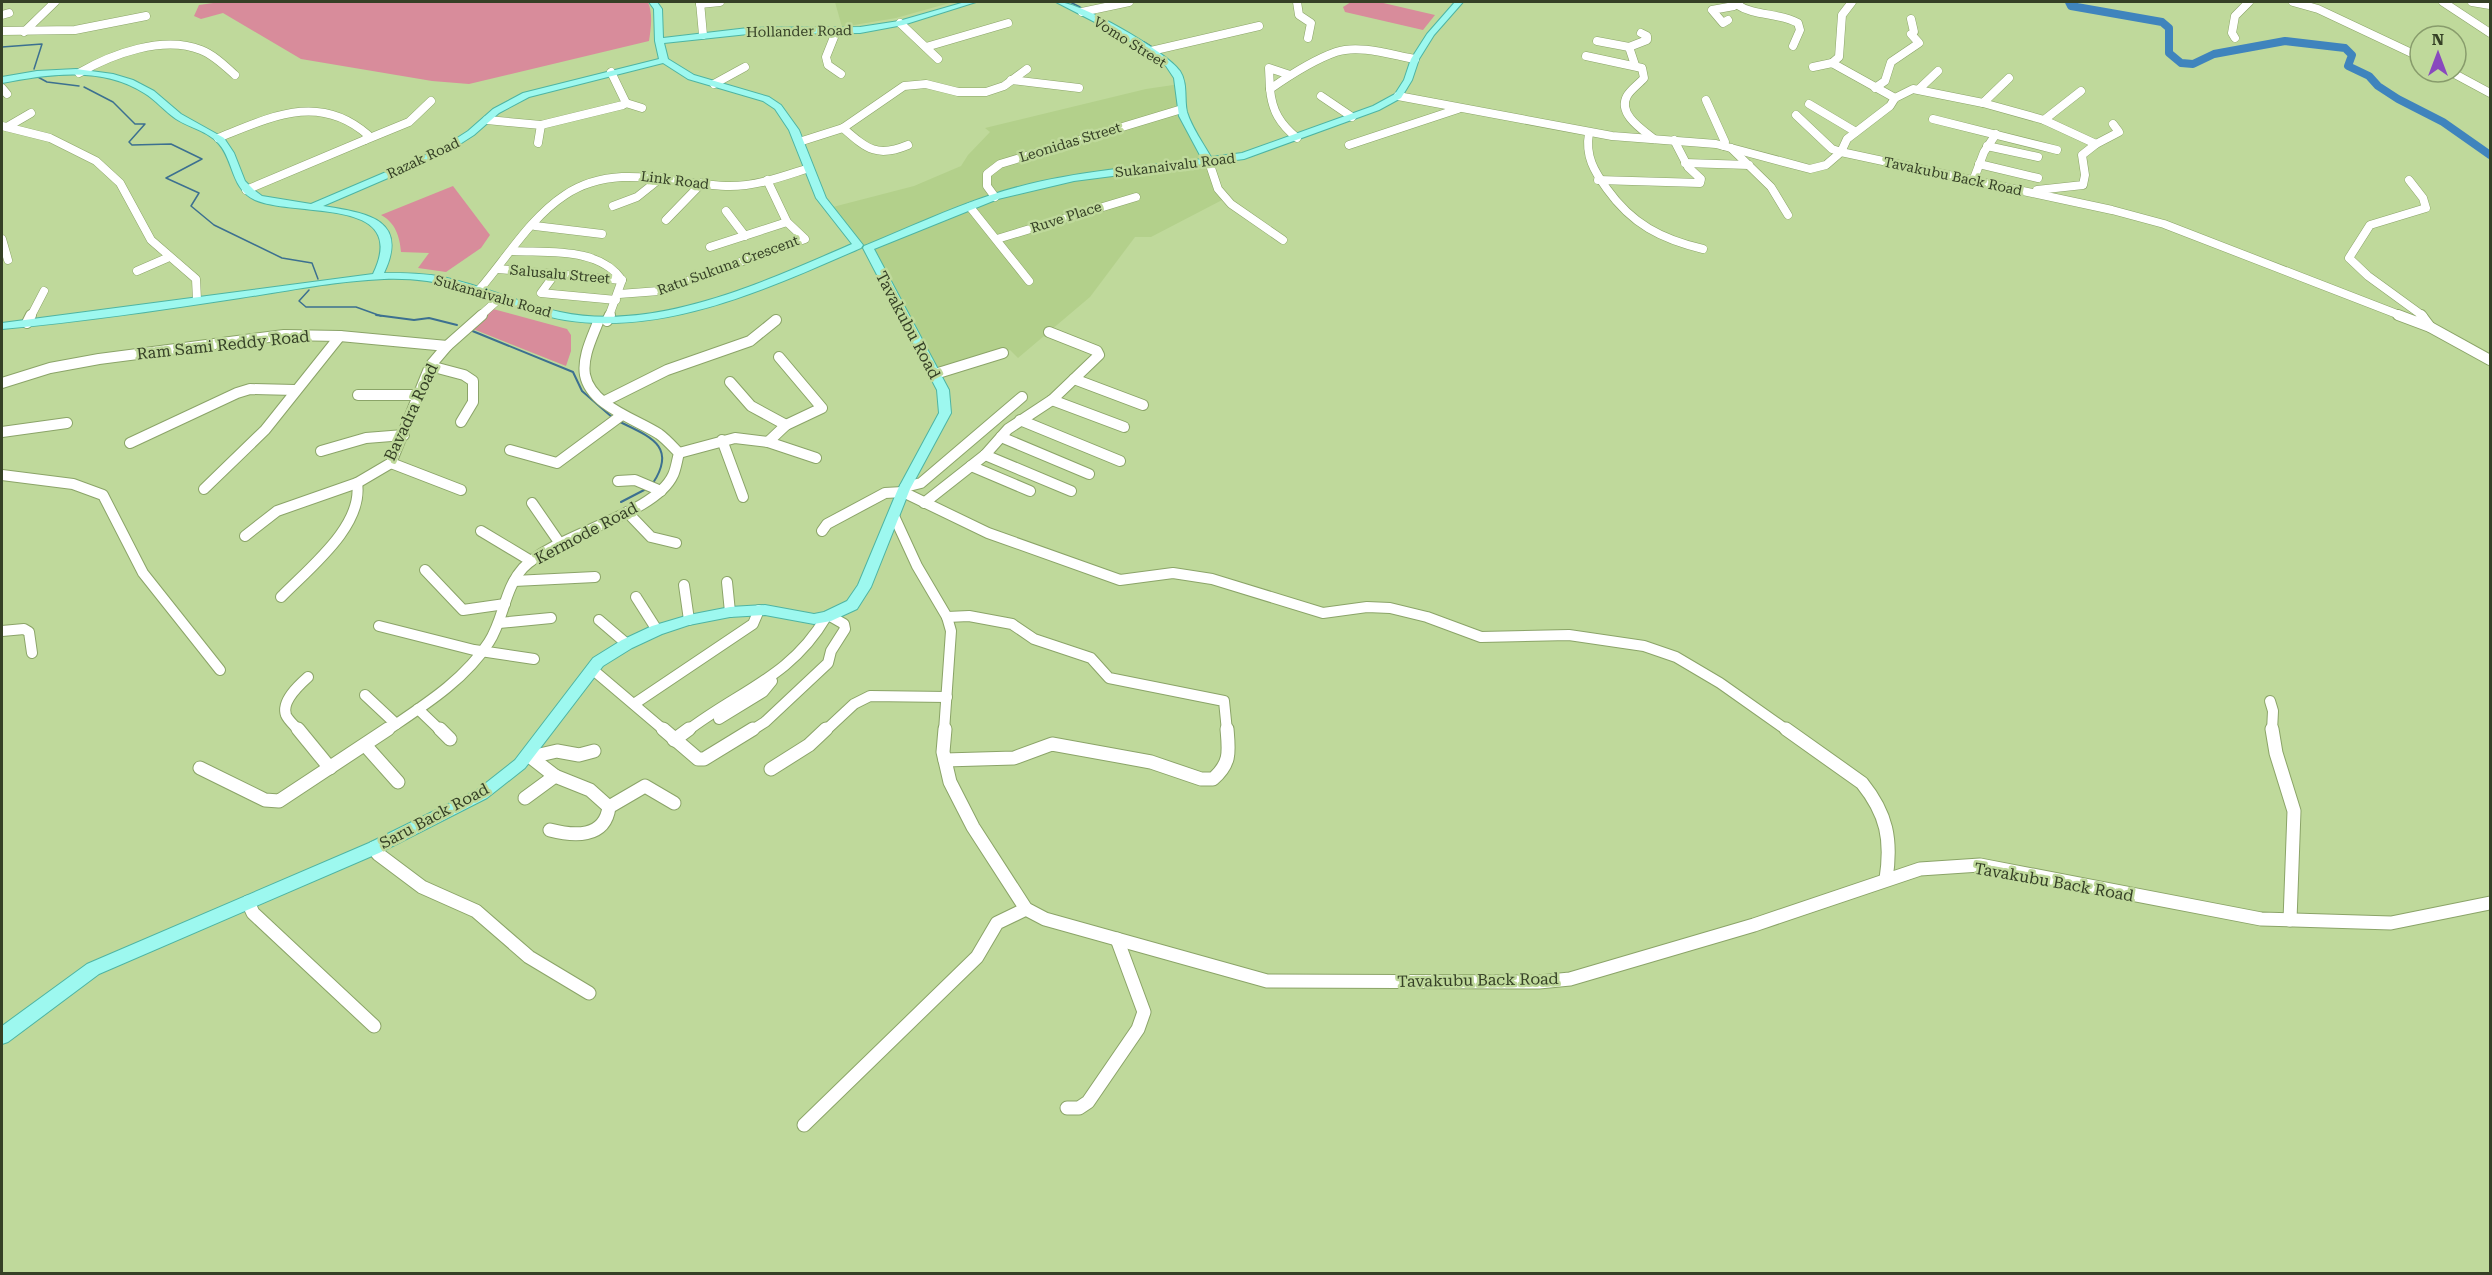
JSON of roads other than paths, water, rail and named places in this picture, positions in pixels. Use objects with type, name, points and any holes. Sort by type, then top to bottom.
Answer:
[{"type":"main road","points":[[653,2],[659,16],[658,41],[664,60]]},
{"type":"main road","name":"Hollander Road","points":[[658,41],[774,30],[836,32],[900,22],[972,2]]},
{"type":"main road","name":"Vomo Street","points":[[1060,2],[1151,51],[1177,74],[1182,94],[1182,109],[1209,162]]},
{"type":"main road","points":[[1398,96],[1408,80],[1414,59],[1436,27],[1459,2]]},
{"type":"main road","name":"Razak Road","points":[[313,207],[443,151],[460,142],[496,111],[526,95],[664,60]]},
{"type":"main road","name":"Tavakubu Road","points":[[664,60],[677,70],[714,84],[766,99],[786,114],[800,142],[806,169],[822,200],[863,247],[876,266],[935,374],[943,390],[945,413],[904,490],[894,516]]},
{"type":"main road","points":[[2,80],[39,73],[79,73],[120,79],[141,86],[177,116],[218,138],[226,146],[238,177],[246,190],[259,198],[363,216],[382,230],[388,244],[385,260],[377,277]]},
{"type":"main road","name":"Sukanaivalu Road","points":[[2,326],[377,277],[433,278],[562,316],[602,322],[664,315],[863,247],[995,197],[1074,178],[1209,162],[1256,153],[1352,117],[1398,96]]},
{"type":"main road","points":[[828,616],[852,605],[864,587],[894,516]]},
{"type":"main road","name":"Saru Back Road","points":[[2,1036],[93,969],[374,848],[482,794],[529,756],[592,669],[627,644],[657,630],[689,620],[730,612],[759,610],[814,619],[828,616]]},
{"type":"street","points":[[24,32],[55,2]]},
{"type":"street","points":[[703,35],[700,3],[720,2]]},
{"type":"street","points":[[1082,12],[1129,2]]},
{"type":"street","points":[[1297,2],[1299,15],[1311,23],[1308,38]]},
{"type":"street","points":[[1814,67],[1832,63],[1839,57],[1842,15],[1852,2]]},
{"type":"street","points":[[2235,38],[2232,33],[2235,16],[2249,2]]},
{"type":"street","points":[[2293,2],[2318,9],[2408,51]]},
{"type":"street","points":[[2443,2],[2490,33]]},
{"type":"street","points":[[2472,2],[2490,5]]},
{"type":"street","points":[[1728,20],[1723,23],[1712,10],[1738,3],[1749,13],[1791,18],[1798,23],[1800,30],[1793,46]]},
{"type":"street","points":[[2,15],[9,13]]},
{"type":"street","points":[[2,31],[90,29],[146,16]]},
{"type":"street","points":[[1875,88],[1885,81],[1892,62],[1919,44],[1911,34],[1914,32],[1911,19]]},
{"type":"street","points":[[900,22],[938,59]]},
{"type":"street","points":[[926,46],[1008,23]]},
{"type":"street","points":[[1151,51],[1259,26]]},
{"type":"street","points":[[2481,26],[2490,26]]},
{"type":"street","points":[[836,32],[826,57],[828,65],[841,74]]},
{"type":"street","points":[[1597,41],[1629,47],[1648,40],[1641,33]]},
{"type":"street","points":[[79,73],[110,57],[186,46],[201,50],[217,59],[235,75]]},
{"type":"street","points":[[1629,47],[1635,65]]},
{"type":"street","points":[[1270,89],[1290,75],[1337,51],[1362,50],[1414,59]]},
{"type":"street","points":[[1586,56],[1642,68],[1644,78],[1628,94],[1624,107],[1627,114],[1653,139]]},
{"type":"street","points":[[1832,63],[1895,98]]},
{"type":"street","points":[[714,84],[745,67]]},
{"type":"street","points":[[1290,75],[1269,68],[1275,116],[1280,124],[1297,138]]},
{"type":"street","points":[[800,142],[843,128],[906,86],[926,84],[958,92],[979,93],[996,89],[1027,69]]},
{"type":"street","points":[[1398,96],[1589,133],[1727,147],[1810,169],[1826,165],[1841,152],[1847,139],[1890,106],[1895,98],[1919,89],[1938,71]]},
{"type":"street","points":[[611,72],[626,103]]},
{"type":"street","points":[[1983,103],[2009,78]]},
{"type":"street","points":[[1011,80],[1078,88]]},
{"type":"street","points":[[2468,81],[2490,93]]},
{"type":"street","points":[[1919,89],[1983,103],[2044,120],[2096,144]]},
{"type":"street","points":[[2044,120],[2081,91]]},
{"type":"street","points":[[1321,96],[1352,117]]},
{"type":"street","points":[[1706,100],[1727,147],[1771,187],[1788,215]]},
{"type":"street","points":[[246,190],[409,122],[431,101]]},
{"type":"street","points":[[487,120],[541,125],[626,103],[642,108]]},
{"type":"street","points":[[1809,104],[1856,132]]},
{"type":"street","name":"Leonidas Street","points":[[995,197],[987,186],[987,174],[999,164],[1182,109]]},
{"type":"street","points":[[1349,145],[1458,109]]},
{"type":"street","points":[[218,138],[283,114],[318,110],[337,113],[364,131],[368,135],[365,140]]},
{"type":"street","points":[[4,126],[31,113]]},
{"type":"street","points":[[1796,115],[1832,149],[1841,152]]},
{"type":"street","points":[[1933,119],[2057,150]]},
{"type":"street","points":[[2035,193],[2042,189],[2072,188],[2083,185],[2085,175],[2082,155],[2096,144],[2119,132],[2113,124]]},
{"type":"street","points":[[538,143],[541,125]]},
{"type":"street","points":[[4,126],[55,139],[87,156],[120,183],[148,237],[167,258],[184,268],[196,279],[197,300]]},
{"type":"street","points":[[843,128],[871,151],[890,152],[908,145]]},
{"type":"street","points":[[1589,133],[1586,148],[1598,180],[1607,188],[1615,203],[1632,217],[1676,242],[1703,249]]},
{"type":"street","points":[[1973,181],[1987,146],[1996,134]]},
{"type":"street","points":[[1598,180],[1700,183],[1701,179],[1685,163],[1674,140]]},
{"type":"street","points":[[1987,146],[2038,157]]},
{"type":"street","name":"Tavakubu Back Road","points":[[1841,152],[2035,193],[2164,224],[2430,327],[2490,360]]},
{"type":"street","points":[[1209,162],[1218,189],[1231,204],[1282,240]]},
{"type":"street","points":[[1685,163],[1749,165]]},
{"type":"street","points":[[1979,164],[2038,178]]},
{"type":"street","name":"Link Road","points":[[479,290],[552,206],[581,187],[620,176],[662,177],[730,186],[767,180],[806,169]]},
{"type":"street","points":[[613,206],[637,197],[662,177]]},
{"type":"street","name":"Ratu Sukuna Crescent","points":[[618,297],[659,291],[805,239],[787,222],[767,180]]},
{"type":"street","points":[[2409,180],[2423,198],[2426,208],[2370,225],[2349,258],[2370,278],[2417,310],[2430,327]]},
{"type":"street","points":[[666,220],[702,183]]},
{"type":"street","name":"Ruve Place","points":[[997,239],[1136,197]]},
{"type":"street","points":[[970,207],[1029,281]]},
{"type":"street","points":[[726,211],[745,236]]},
{"type":"street","points":[[710,247],[787,222]]},
{"type":"street","points":[[535,226],[602,234]]},
{"type":"street","points":[[2,241],[8,260]]},
{"type":"street","points":[[513,251],[598,260],[612,267],[622,280],[618,297],[587,343],[582,373],[593,392],[605,401],[617,419],[664,436],[679,453],[722,440],[749,438],[816,458]]},
{"type":"street","points":[[137,272],[167,258]]},
{"type":"street","name":"Salusalu Street","points":[[498,268],[622,280]]},
{"type":"street","points":[[555,274],[540,292],[618,297]]},
{"type":"street","points":[[27,323],[44,291]]},
{"type":"street","name":"Bavadra Road","points":[[245,536],[278,511],[357,483],[391,463],[430,366],[447,346],[500,298]]},
{"type":"street","points":[[605,401],[667,370],[750,341],[776,320]]},
{"type":"street","points":[[924,503],[985,455],[1020,420],[1052,400],[1099,353],[1049,332]]},
{"type":"street","name":"Ram Sami Reddy Road","points":[[2,383],[50,369],[99,359],[284,335],[340,336],[447,346]]},
{"type":"street","points":[[204,489],[265,430],[340,336]]},
{"type":"street","points":[[935,374],[1003,353]]},
{"type":"street","points":[[768,442],[786,425],[822,408],[779,357]]},
{"type":"street","points":[[430,366],[464,375],[473,381],[473,402],[461,422]]},
{"type":"street","points":[[1074,379],[1143,405]]},
{"type":"street","points":[[730,382],[751,406],[786,425]]},
{"type":"street","points":[[130,443],[237,393],[250,389],[295,390]]},
{"type":"street","points":[[358,395],[418,395]]},
{"type":"street","points":[[822,531],[827,524],[885,494],[921,483],[1022,397]]},
{"type":"street","points":[[1052,400],[1124,427]]},
{"type":"street","points":[[510,450],[557,463],[617,419]]},
{"type":"street","points":[[1020,420],[1120,461]]},
{"type":"street","points":[[2,432],[67,423]]},
{"type":"street","points":[[321,451],[366,438],[404,435]]},
{"type":"street","points":[[1001,437],[1089,474]]},
{"type":"street","points":[[722,440],[743,497]]},
{"type":"street","name":"Kermode Road","points":[[200,768],[265,800],[279,801],[330,768],[451,685],[484,651],[499,623],[514,581],[531,561],[627,512],[661,491],[677,468],[679,453]]},
{"type":"street","points":[[985,455],[1071,490]]},
{"type":"street","points":[[391,463],[461,490]]},
{"type":"street","points":[[971,466],[1030,491]]},
{"type":"street","points":[[2,475],[73,484],[103,495],[143,573],[220,670]]},
{"type":"street","points":[[618,481],[635,480],[661,491]]},
{"type":"street","points":[[281,597],[330,546],[345,524],[358,504],[357,483]]},
{"type":"street","points":[[904,490],[924,503],[988,533],[1120,580],[1173,573],[1202,577],[1323,614],[1367,607],[1390,608],[1427,616],[1481,637],[1569,635],[1644,646],[1668,653],[1720,683],[1862,783],[1877,800],[1888,824],[1891,849],[1886,879]]},
{"type":"street","points":[[532,503],[561,545]]},
{"type":"street","points":[[627,512],[651,537],[676,543]]},
{"type":"street","points":[[804,1125],[977,957],[997,923],[1026,909],[973,827],[950,782],[945,760],[944,729],[951,644],[947,618],[906,543],[894,516]]},
{"type":"street","points":[[481,531],[531,561]]},
{"type":"street","points":[[425,570],[463,610],[505,604]]},
{"type":"street","points":[[514,581],[595,577]]},
{"type":"street","points":[[728,582],[730,612]]},
{"type":"street","points":[[684,585],[689,620]]},
{"type":"street","points":[[636,597],[657,630]]},
{"type":"street","points":[[634,704],[753,624],[759,610]]},
{"type":"street","points":[[592,669],[674,740],[698,759],[704,759],[765,722],[828,663],[831,651],[845,629],[844,624],[828,616],[805,649],[776,676],[763,692],[719,719]]},
{"type":"street","points":[[499,623],[551,618]]},
{"type":"street","points":[[945,760],[1014,758],[1052,744],[1151,762],[1201,779],[1213,779],[1224,769],[1229,752],[1224,700],[1109,678],[1090,658],[1034,639],[1014,625],[981,618],[947,618]]},
{"type":"street","points":[[599,620],[627,644]]},
{"type":"street","points":[[379,626],[484,651],[534,659]]},
{"type":"street","points":[[2,631],[24,629],[29,632],[32,653]]},
{"type":"street","points":[[674,740],[720,706],[776,676]]},
{"type":"street","points":[[308,677],[290,696],[285,708],[286,715],[330,768]]},
{"type":"street","points":[[365,694],[396,724]]},
{"type":"street","points":[[771,769],[809,746],[854,704],[870,696],[947,697]]},
{"type":"street","points":[[2270,701],[2273,711],[2272,730],[2276,753],[2294,811],[2290,920]]},
{"type":"street","points":[[418,709],[450,739]]},
{"type":"street","points":[[364,745],[398,782]]},
{"type":"street","points":[[529,756],[557,751],[579,755],[594,751]]},
{"type":"street","points":[[529,756],[555,776],[590,790],[609,807]]},
{"type":"street","points":[[525,798],[555,776]]},
{"type":"street","points":[[550,830],[574,836],[591,834],[606,819],[609,807],[642,786],[648,786],[674,803]]},
{"type":"street","points":[[374,848],[378,854],[422,886],[476,911],[529,957],[589,993]]},
{"type":"street","name":"Tavakubu Back Road","points":[[1026,909],[1045,919],[1267,981],[1539,982],[1570,979],[1743,929],[1920,869],[1980,865],[2261,919],[2391,923],[2490,903]]},
{"type":"street","points":[[248,902],[253,913],[374,1026]]},
{"type":"street","points":[[1067,1108],[1079,1108],[1088,1102],[1138,1029],[1144,1012],[1117,939]]},
{"type":"waterway","points":[[1070,2],[1080,7]]},
{"type":"waterway","points":[[2069,2],[2071,6],[2162,22],[2169,28],[2169,53],[2181,63],[2193,64],[2214,54],[2285,41],[2345,48],[2352,55],[2348,66],[2369,76],[2378,86],[2398,99],[2443,122],[2490,155]]},
{"type":"waterway","points":[[1144,42],[1152,47]]},
{"type":"waterway","points":[[2,47],[42,44],[34,69]]},
{"type":"waterway","points":[[36,76],[47,82],[79,86]]},
{"type":"waterway","points":[[84,87],[113,102],[135,124],[145,124],[129,142],[132,145],[171,144],[202,159],[166,178],[199,193],[191,206],[214,225],[282,258],[312,263],[318,279]]},
{"type":"waterway","points":[[309,290],[299,301],[306,307],[356,307],[380,315]]},
{"type":"waterway","points":[[380,315],[414,320],[429,318],[457,325]]},
{"type":"waterway","points":[[470,330],[573,372],[582,391],[613,418]]},
{"type":"waterway","points":[[618,421],[649,437],[661,451],[660,470],[653,483]]},
{"type":"waterway","points":[[621,502],[648,488]]}]
